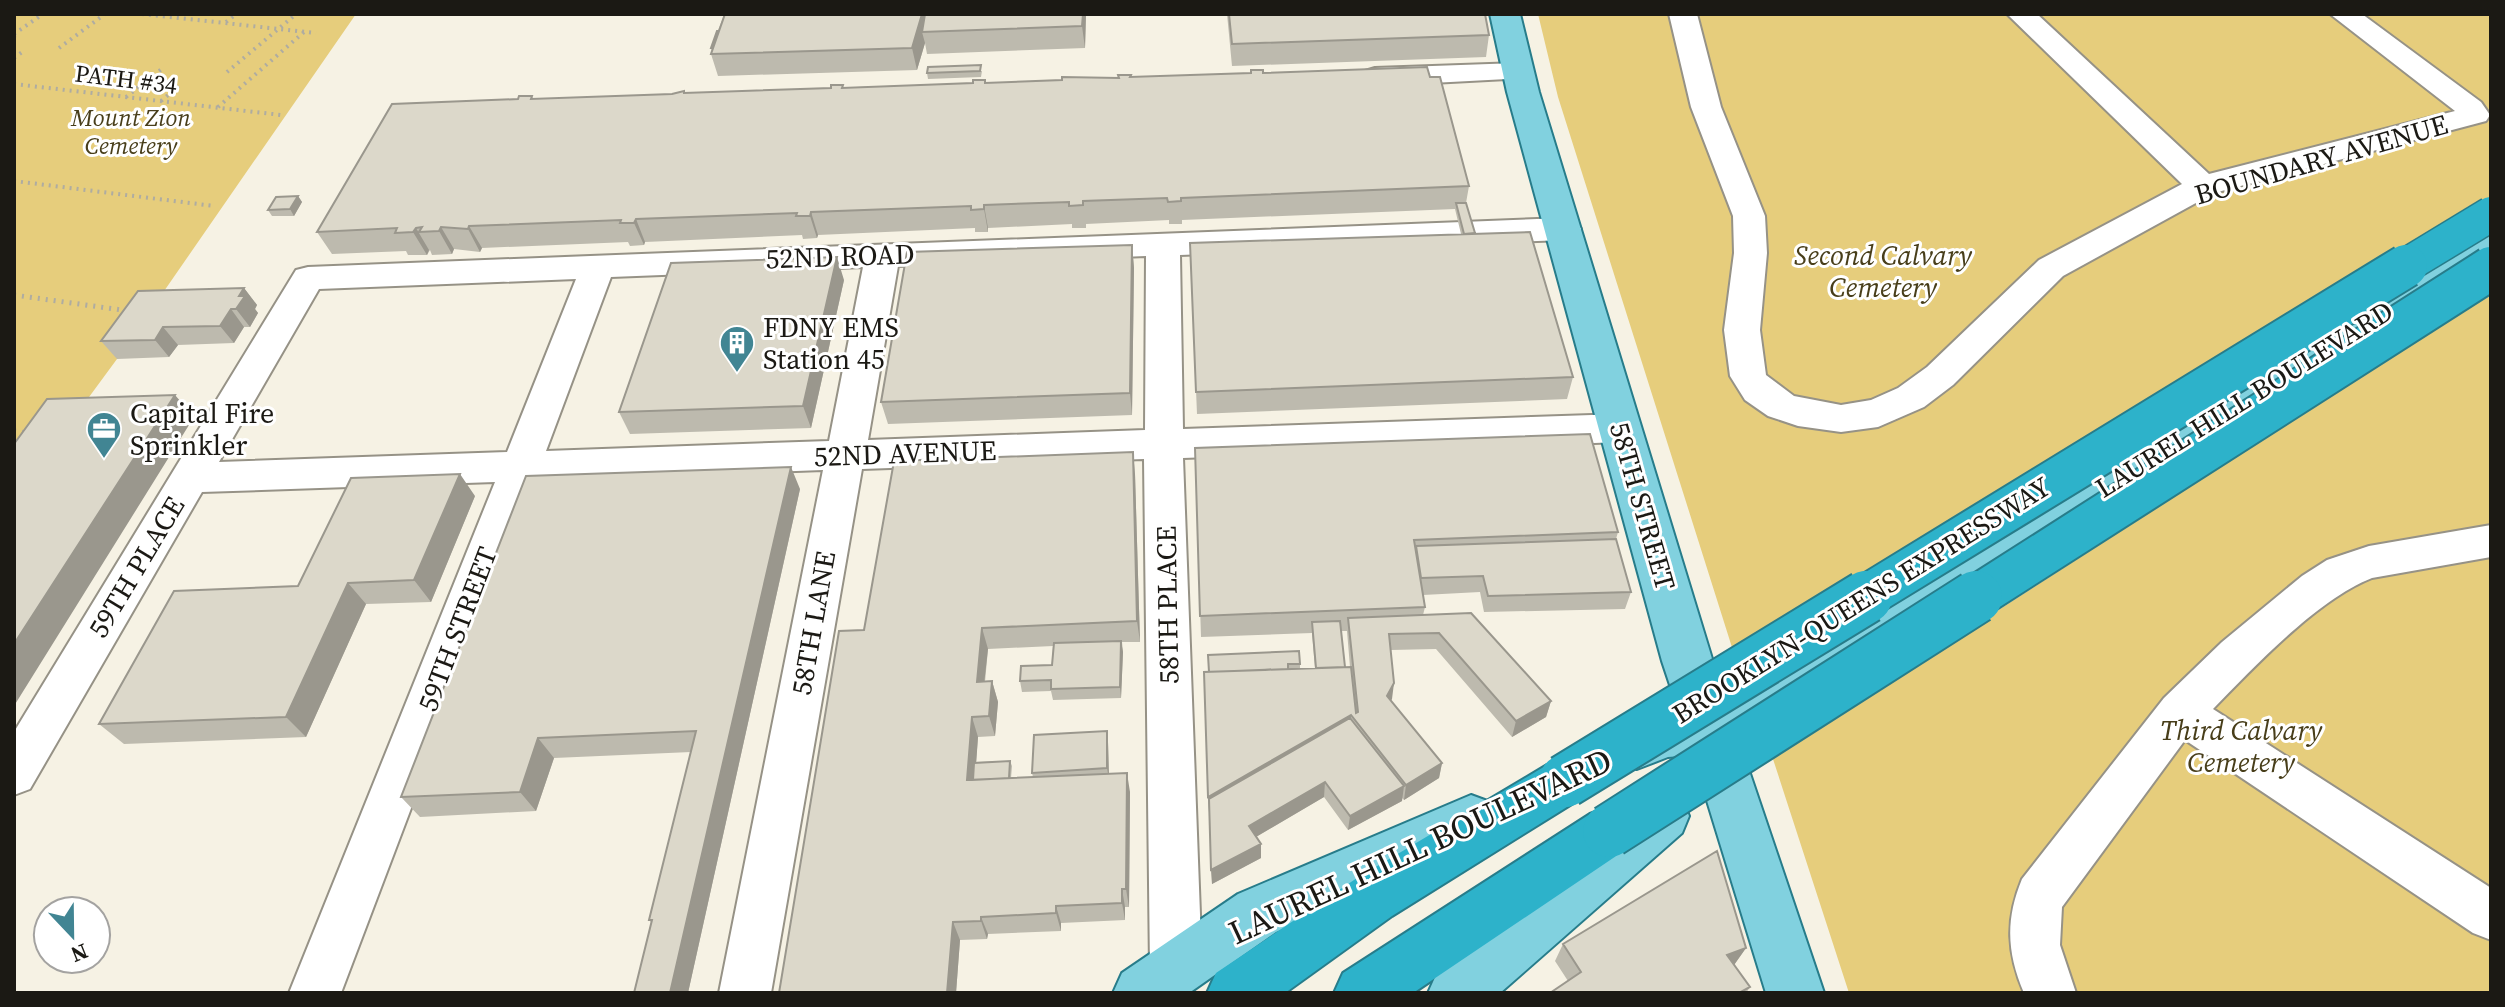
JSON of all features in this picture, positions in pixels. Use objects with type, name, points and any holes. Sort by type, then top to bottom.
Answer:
[{"type":"highway","name":"BROOKLYN-QUEENS EXPRESSWAY","points":[[1236,993],[1373,898],[2491,214]]},
{"type":"highway","name":"BROOKLYN-QUEENS EXPRESSWAY","points":[[1363,993],[1609,831],[2491,268]]},
{"type":"main road","name":"58TH STREET","points":[[1505,14],[1518,72],[1686,661],[1712,732],[1795,993]]},
{"type":"main road","name":"LAUREL HILL BOULEVARD","points":[[1159,980],[1226,932],[1291,897],[1664,735],[1712,732],[2491,244]]},
{"type":"main road","points":[[1457,993],[1677,804],[1712,732]]},
{"type":"street","name":"BOUNDARY AVENUE","points":[[1683,14],[1705,103],[1749,215],[1742,335],[1745,368],[1751,382],[1770,400],[1806,414],[1834,418],[1862,417],[1905,402],[1954,364],[2034,281],[2051,268],[2203,186],[2468,118],[2475,113],[2344,14]]},
{"type":"street","points":[[2021,14],[2203,186]]},
{"type":"street","points":[[1352,78],[1518,72]]},
{"type":"street","name":"52ND ROAD","points":[[308,278],[1564,229]]},
{"type":"street","name":"58TH PLACE","points":[[1159,980],[1163,243]]},
{"type":"street","name":"58TH LANE","points":[[745,993],[843,455],[883,254]]},
{"type":"street","name":"59TH STREET","points":[[315,993],[599,265]]},
{"type":"street","name":"59TH PLACE","points":[[14,774],[308,278]]},
{"type":"street","name":"52ND AVENUE","points":[[189,478],[1622,428]]},
{"type":"street","points":[[2050,993],[2037,962],[2033,934],[2033,919],[2040,896],[2180,712],[2237,655],[2317,588],[2342,572],[2394,556],[2491,541]]},
{"type":"street","points":[[2180,712],[2491,916]]},
{"type":"path","points":[[20,39],[14,36],[43,14]]},
{"type":"path","points":[[59,48],[105,14]]},
{"type":"path","points":[[142,14],[316,33]]},
{"type":"path","points":[[193,19],[200,14]]},
{"type":"path","points":[[225,23],[236,14]]},
{"type":"path","points":[[227,72],[296,14]]},
{"type":"path","points":[[217,107],[304,32]]},
{"type":"path","points":[[14,58],[25,50]]},
{"type":"path","points":[[126,97],[163,68]]},
{"type":"path","name":"PATH #34","points":[[14,84],[281,115]]},
{"type":"path","points":[[161,101],[181,84]]},
{"type":"path","points":[[14,181],[214,206]]},
{"type":"path","points":[[14,295],[130,311]]},
{"type":"path","points":[[14,431],[39,435]]},
{"type":"green space","name":"Mount Zion Cemetery","points":[[14,14],[356,14],[117,359],[14,499]]},
{"type":"green space","name":"Second Calvary Cemetery","points":[[1538,14],[2491,14],[2491,200],[1736,660],[1558,97]]},
{"type":"green space","name":"Third Calvary Cemetery","points":[[2491,292],[2491,993],[1849,993],[1772,756]]},
{"type":"building","points":[[725,14],[922,14],[912,48],[711,54]]},
{"type":"building","points":[[925,14],[1083,14],[1082,26],[922,32]]},
{"type":"building","points":[[1229,14],[1485,14],[1489,35],[1232,44]]},
{"type":"building","points":[[981,65],[980,71],[927,73],[928,67]]},
{"type":"building","points":[[1427,67],[1430,77],[1440,77],[1469,186],[1181,198],[1181,201],[1168,202],[1167,198],[1083,201],[1083,205],[1069,206],[1069,202],[984,205],[984,209],[971,210],[971,206],[811,212],[810,216],[796,216],[797,213],[636,219],[634,223],[620,223],[621,220],[469,226],[468,229],[441,227],[439,231],[419,232],[422,227],[413,232],[395,233],[397,228],[317,232],[392,104],[518,99],[519,96],[532,96],[531,99],[831,88],[831,85],[843,85],[842,88],[973,83],[973,80],[985,80],[985,83],[1062,80],[1062,77],[1251,73],[1251,70],[1263,70],[1263,73]]},
{"type":"building","points":[[298,196],[290,209],[268,210],[276,197]]},
{"type":"building","points":[[1456,203],[1466,203],[1475,233],[1464,234]]},
{"type":"building","points":[[1530,232],[1573,377],[1196,392],[1190,243]]},
{"type":"building","points":[[1132,245],[1130,393],[881,402],[907,252]]},
{"type":"building","name":"FDNY EMS Station 45","points":[[837,257],[803,406],[619,412],[671,263]]},
{"type":"building","points":[[244,288],[239,296],[245,296],[236,309],[231,309],[220,326],[163,327],[155,340],[101,341],[138,291]]},
{"type":"building","name":"Capital Fire Sprinkler","points":[[175,395],[14,644],[14,444],[47,399]]},
{"type":"building","points":[[1590,434],[1618,532],[1414,540],[1425,607],[1200,616],[1195,448]]},
{"type":"building","points":[[1133,452],[1137,621],[982,628],[977,682],[992,681],[989,716],[972,717],[967,780],[1127,773],[1126,889],[1122,889],[1122,903],[1056,906],[1056,913],[981,917],[981,921],[953,922],[947,993],[779,993],[839,631],[864,630],[894,461]]},
{"type":"building","points":[[791,467],[670,993],[634,993],[696,731],[538,738],[520,792],[401,797],[526,476]]},
{"type":"building","points":[[460,474],[414,580],[348,583],[286,717],[99,724],[174,591],[298,586],[351,478]]},
{"type":"building","points":[[1616,539],[1631,592],[1488,596],[1483,576],[1421,578],[1416,546]]},
{"type":"building","points":[[1471,613],[1551,701],[1516,721],[1439,633],[1389,634],[1394,683],[1387,696],[1442,763],[1406,785],[1351,715],[1208,797],[1204,672],[1351,667],[1356,713],[1348,618]]},
{"type":"building","points":[[1340,621],[1345,667],[1316,668],[1312,622]]},
{"type":"building","points":[[1121,641],[1120,687],[1051,689],[1051,680],[1020,681],[1021,666],[1052,665],[1054,643]]},
{"type":"building","points":[[1299,651],[1300,664],[1288,664],[1288,669],[1209,672],[1208,655]]},
{"type":"building","points":[[1350,718],[1404,786],[1350,816],[1325,782],[1249,826],[1261,844],[1211,870],[1209,799]]},
{"type":"building","points":[[1107,731],[1107,768],[1032,773],[1034,735]]},
{"type":"building","points":[[1010,761],[1009,778],[973,780],[974,763]]},
{"type":"building","points":[[1717,851],[1746,948],[1727,955],[1750,987],[1739,993],[1550,993],[1581,972],[1563,944]]},
{"type":"place","name":"FDNY EMS Station 45","points":[[737,374]]},
{"type":"place","name":"Capital Fire Sprinkler","points":[[104,460]]}]
